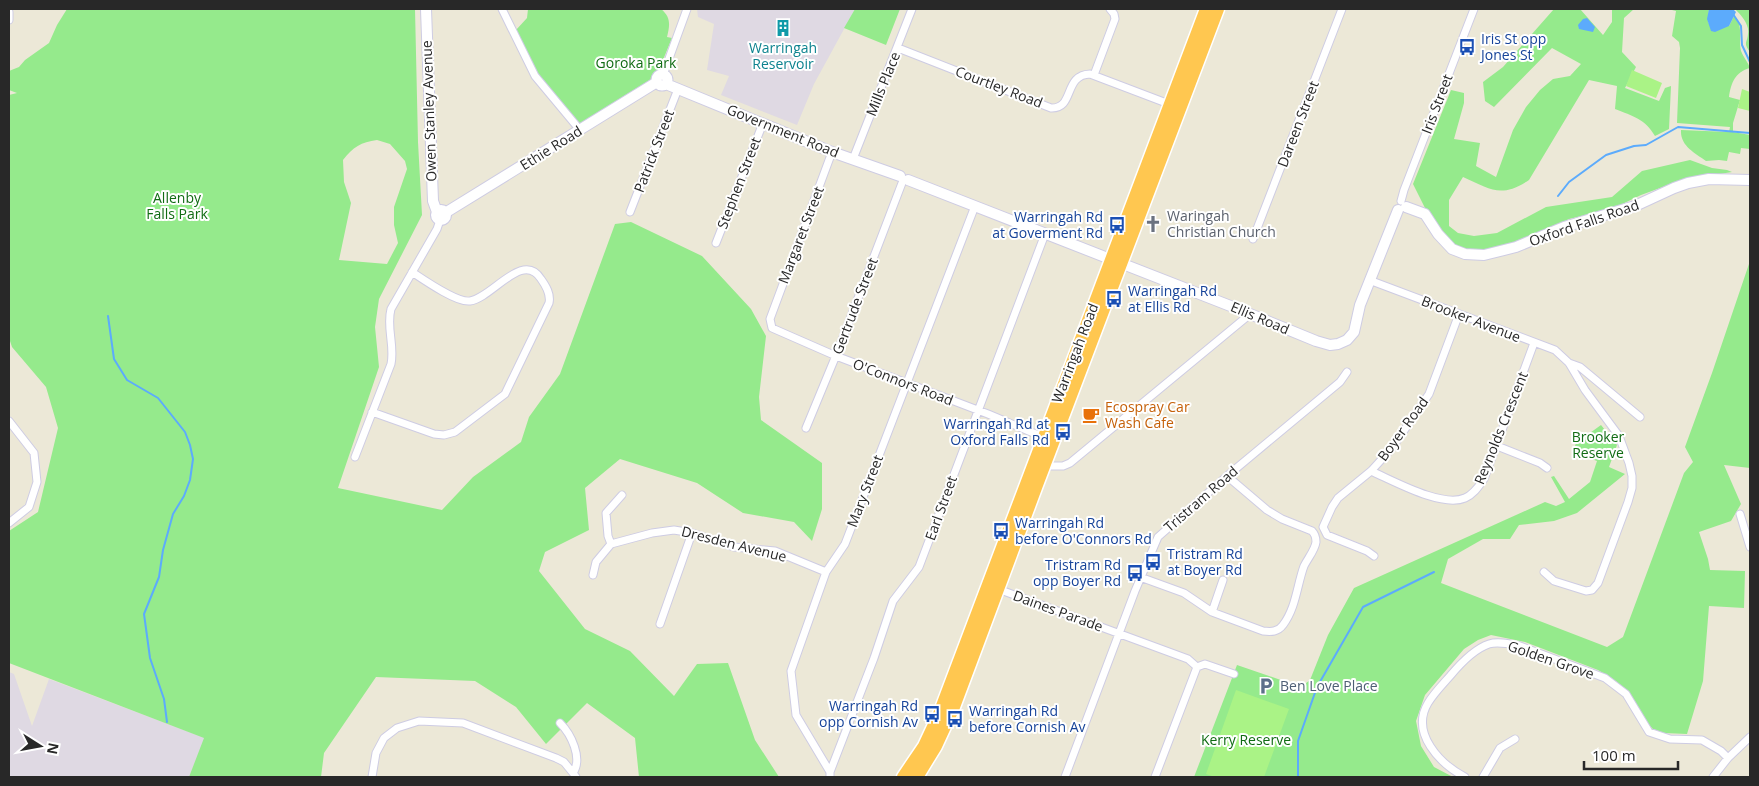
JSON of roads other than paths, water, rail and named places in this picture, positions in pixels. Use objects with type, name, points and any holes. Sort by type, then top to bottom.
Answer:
[{"type":"highway","name":"Warringah Road","points":[[917,777],[930,756],[954,707],[1044,466],[1169,104],[1206,9]]},
{"type":"highway","name":"Warringah Road","points":[[903,777],[924,746],[939,714],[1043,437],[1218,9]]},
{"type":"street","name":"Owen Stanley Avenue","points":[[426,9],[433,201],[441,215]]},
{"type":"street","points":[[502,9],[534,76],[580,130]]},
{"type":"street","points":[[662,80],[687,9]]},
{"type":"street","name":"Mills Place","points":[[853,159],[912,9]]},
{"type":"street","points":[[1110,9],[1115,19],[1094,75],[1169,104]]},
{"type":"street","name":"Dareen Street","points":[[1253,239],[1342,9]]},
{"type":"street","name":"Iris Street","points":[[1402,206],[1404,190],[1474,9]]},
{"type":"street","points":[[9,12],[9,20]]},
{"type":"street","name":"Courtley Road","points":[[898,48],[1050,108],[1057,108],[1065,102],[1075,80],[1080,76],[1094,75]]},
{"type":"street","name":"Ethie Road","points":[[441,215],[662,80]]},
{"type":"street","name":"Government Road","points":[[662,80],[678,89],[832,152],[1116,262]]},
{"type":"street","name":"Patrick Street","points":[[630,212],[678,89]]},
{"type":"street","name":"Stephen Street","points":[[716,243],[763,123]]},
{"type":"street","name":"Margaret Street","points":[[770,319],[832,152]]},
{"type":"street","name":"Oxford Falls Road","points":[[1402,206],[1425,214],[1438,234],[1452,249],[1465,254],[1484,255],[1516,247],[1564,227],[1635,206],[1688,183],[1709,179],[1750,180]]},
{"type":"street","name":"Gertrude Street","points":[[806,428],[836,356],[903,180]]},
{"type":"street","name":"Mary Street","points":[[830,774],[796,715],[791,671],[826,572],[845,544],[975,206]]},
{"type":"street","points":[[1369,280],[1402,206]]},
{"type":"street","points":[[355,457],[392,358],[390,314],[437,229],[441,215]]},
{"type":"street","name":"Earl Street","points":[[830,774],[894,601],[919,567],[1045,234]]},
{"type":"street","name":"Ellis Road","points":[[1116,262],[1321,343],[1333,345],[1344,342],[1354,332],[1360,305],[1369,280]]},
{"type":"street","points":[[372,412],[434,434],[444,435],[456,432],[506,394],[549,303],[549,295],[541,278],[535,271],[529,268],[520,270],[470,302],[459,300],[412,272]]},
{"type":"street","name":"Brooker Avenue","points":[[1369,280],[1555,350],[1569,363],[1585,390],[1619,436],[1629,463],[1632,488],[1598,583],[1592,590],[1579,590],[1554,581],[1544,572]]},
{"type":"street","name":"Boyer Road","points":[[1374,556],[1368,551],[1327,535],[1323,527],[1338,498],[1371,471],[1392,448],[1429,394],[1459,314]]},
{"type":"street","points":[[1044,466],[1062,466],[1070,463],[1250,315]]},
{"type":"street","name":"O'Connors Road","points":[[770,319],[772,328],[836,356],[1043,437]]},
{"type":"street","name":"Reynolds Crescent","points":[[1371,471],[1445,501],[1458,500],[1471,495],[1484,479],[1534,343]]},
{"type":"street","name":"Brooker Avenue","points":[[1569,363],[1580,368],[1640,417]]},
{"type":"street","name":"Tristram Road","points":[[1065,777],[1140,577],[1158,537],[1227,476],[1340,382],[1347,372]]},
{"type":"street","points":[[9,421],[34,453],[37,482],[29,508],[9,523]]},
{"type":"street","points":[[1497,446],[1540,463],[1547,468]]},
{"type":"street","points":[[1140,577],[1184,593],[1212,612],[1263,631],[1277,631],[1283,626],[1304,568],[1315,546],[1315,535],[1312,531],[1282,519],[1267,510],[1227,476]]},
{"type":"street","points":[[593,575],[596,562],[611,544],[608,536],[606,513],[622,495]]},
{"type":"street","points":[[1740,514],[1750,548]]},
{"type":"street","name":"Dresden Avenue","points":[[611,544],[664,531],[680,530],[734,547],[775,552],[826,572]]},
{"type":"street","points":[[660,624],[692,533]]},
{"type":"street","points":[[1212,612],[1223,580]]},
{"type":"street","name":"Daines Parade","points":[[998,589],[1119,633]]},
{"type":"street","points":[[1119,633],[1188,659],[1197,667]]},
{"type":"street","name":"Golden Grove","points":[[1465,777],[1454,772],[1429,745],[1424,735],[1423,714],[1427,704],[1453,672],[1472,654],[1489,644],[1506,643],[1520,646],[1605,678],[1626,694],[1649,732],[1670,739],[1702,740],[1721,751],[1728,758]]},
{"type":"street","points":[[1155,777],[1197,667],[1205,664],[1234,674]]},
{"type":"street","points":[[381,777],[372,776],[376,753],[384,738],[390,732],[412,722],[435,720],[463,723],[539,751],[564,762],[575,775]]},
{"type":"street","points":[[560,724],[570,734],[573,741],[576,762],[575,775]]},
{"type":"street","points":[[1712,777],[1750,737]]},
{"type":"street","points":[[1484,777],[1500,748],[1515,739]]},
{"type":"street","points":[[923,777],[930,756]]},
{"type":"water","points":[[1709,9],[1733,9],[1736,12],[1729,26],[1715,32],[1711,31],[1707,19]]},
{"type":"water","points":[[1587,18],[1595,27],[1593,32],[1579,29],[1578,25],[1583,19]]},
{"type":"waterway","points":[[1733,14],[1741,26],[1742,45],[1750,62]]},
{"type":"waterway","points":[[1558,196],[1569,182],[1606,155],[1634,146],[1646,145],[1678,127],[1750,133]]},
{"type":"waterway","points":[[108,316],[114,359],[127,380],[158,398],[185,432],[193,459],[190,480],[184,496],[173,514],[163,550],[159,577],[144,614],[150,658],[164,699],[167,722]]},
{"type":"waterway","points":[[1298,777],[1298,741],[1317,687],[1363,607],[1434,572]]},
{"type":"place","name":"Warringah Reservoir","points":[[783,28]]},
{"type":"place","name":"Iris St opp Jones St","points":[[1467,47]]},
{"type":"place","name":"Waringah Christian Church","points":[[1153,224]]},
{"type":"place","name":"Warringah Rd at Goverment Rd","points":[[1117,225]]},
{"type":"place","name":"Warringah Rd at Ellis Rd","points":[[1114,299]]},
{"type":"place","name":"Ecospray Car Wash Cafe","points":[[1091,415]]},
{"type":"place","name":"Warringah Rd at Oxford Falls Rd","points":[[1063,432]]},
{"type":"place","name":"Warringah Rd before O'Connors Rd","points":[[1001,531]]},
{"type":"place","name":"Tristram Rd at Boyer Rd","points":[[1153,562]]},
{"type":"place","name":"Tristram Rd opp Boyer Rd","points":[[1135,573]]},
{"type":"place","name":"Ben Love Place","points":[[1266,686]]},
{"type":"place","name":"Warringah Rd opp Cornish Av","points":[[932,714]]},
{"type":"place","name":"Warringah Rd before Cornish Av","points":[[955,719]]},
{"type":"park label","name":"Goroka Park","points":[[636,63]]},
{"type":"park label","name":"Allenby Falls Park","points":[[177,206]]},
{"type":"park label","name":"Brooker Reserve","points":[[1598,446]]},
{"type":"park label","name":"Kerry Reserve","points":[[1246,740]]}]
